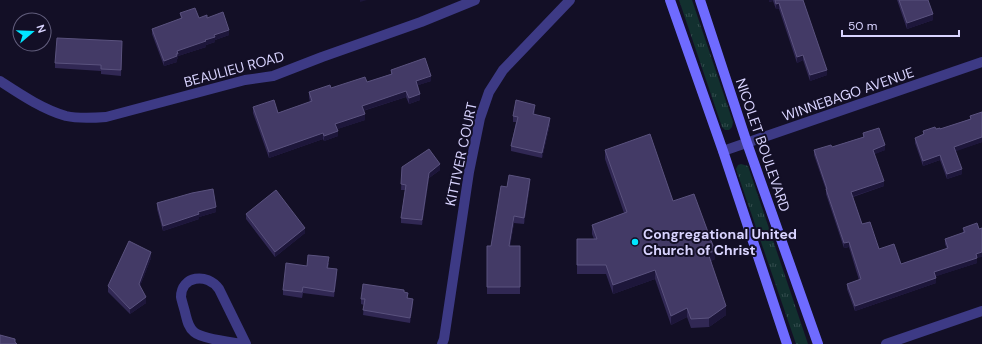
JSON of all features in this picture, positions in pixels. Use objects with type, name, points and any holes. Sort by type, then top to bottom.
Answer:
[{"type":"street","name":"BEAULIEU ROAD","points":[[0,81],[46,109],[67,116],[86,118],[106,117],[245,80],[273,76],[421,22],[475,0]]},
{"type":"street","name":"KITTIVER COURT","points":[[442,344],[444,339],[469,172],[484,105],[503,70],[570,0]]},
{"type":"street","points":[[670,0],[723,151],[787,344]]},
{"type":"street","name":"NICOLET BOULEVARD","points":[[700,0],[818,344]]},
{"type":"street","name":"WINNEBAGO AVENUE","points":[[723,151],[982,62]]},
{"type":"street","points":[[242,344],[200,336],[194,332],[188,324],[181,298],[186,284],[193,279],[200,278],[209,279],[215,284],[219,289],[246,344]]},
{"type":"street","points":[[886,344],[982,311]]},
{"type":"green space","points":[[679,0],[692,0],[733,122],[732,127],[729,130],[725,130],[722,127]]},
{"type":"green space","points":[[741,164],[748,166],[808,344],[796,344],[736,169],[738,165]]},
{"type":"building","points":[[775,0],[803,0],[827,70],[810,75],[803,55],[797,57],[779,3],[776,4]]},
{"type":"building","points":[[899,0],[928,0],[933,14],[907,23]]},
{"type":"building","points":[[195,8],[199,18],[207,15],[207,18],[223,12],[229,30],[214,35],[215,37],[205,40],[206,41],[177,51],[177,56],[164,61],[152,29],[182,18],[180,13]]},
{"type":"building","points":[[57,38],[122,41],[121,70],[101,69],[101,65],[55,63]]},
{"type":"building","points":[[425,58],[431,76],[416,81],[420,94],[409,98],[406,91],[362,106],[365,114],[335,124],[338,131],[324,136],[323,133],[269,152],[253,107],[274,100],[278,113],[312,101],[309,92],[330,85],[331,88],[365,77],[367,82],[392,74],[391,70]]},
{"type":"building","points":[[516,100],[535,105],[533,114],[550,118],[542,153],[511,146],[518,117],[513,116]]},
{"type":"building","points":[[982,112],[982,137],[954,147],[962,169],[947,174],[940,155],[923,161],[915,138],[924,134],[923,131],[935,127],[936,129],[940,129],[971,119],[970,116]]},
{"type":"building","points":[[879,128],[885,145],[873,150],[884,181],[851,192],[862,224],[870,222],[879,249],[894,244],[901,264],[948,248],[945,239],[965,232],[963,228],[977,223],[979,229],[982,228],[982,252],[976,254],[977,258],[934,272],[936,278],[855,306],[847,284],[861,279],[849,242],[844,243],[814,150],[831,145],[832,147],[864,137],[863,133]]},
{"type":"building","name":"Congregational United Church of Christ","points":[[650,134],[673,201],[694,194],[715,251],[708,253],[726,306],[709,318],[691,319],[687,308],[671,316],[655,270],[613,285],[606,265],[577,265],[577,239],[597,239],[592,225],[627,212],[605,150]]},
{"type":"building","points":[[429,149],[440,164],[429,173],[422,220],[401,218],[406,185],[401,184],[402,167]]},
{"type":"building","points":[[509,175],[530,179],[524,218],[514,216],[509,246],[520,246],[520,287],[487,287],[487,246],[491,246],[501,186],[507,187]]},
{"type":"building","points":[[213,189],[216,207],[198,212],[199,214],[163,226],[157,203],[192,193]]},
{"type":"building","points":[[276,190],[305,228],[275,252],[246,214]]},
{"type":"building","points":[[129,241],[151,252],[139,284],[146,297],[130,309],[108,286]]},
{"type":"building","points":[[308,255],[329,257],[327,268],[337,269],[334,292],[303,287],[302,292],[283,290],[286,263],[307,266]]},
{"type":"building","points":[[363,284],[404,290],[404,292],[408,293],[407,298],[413,299],[410,318],[363,310],[365,299],[361,299]]},
{"type":"building","points":[[0,335],[15,339],[17,344],[0,344]]},
{"type":"place","name":"Congregational United Church of Christ","points":[[635,242]]}]
